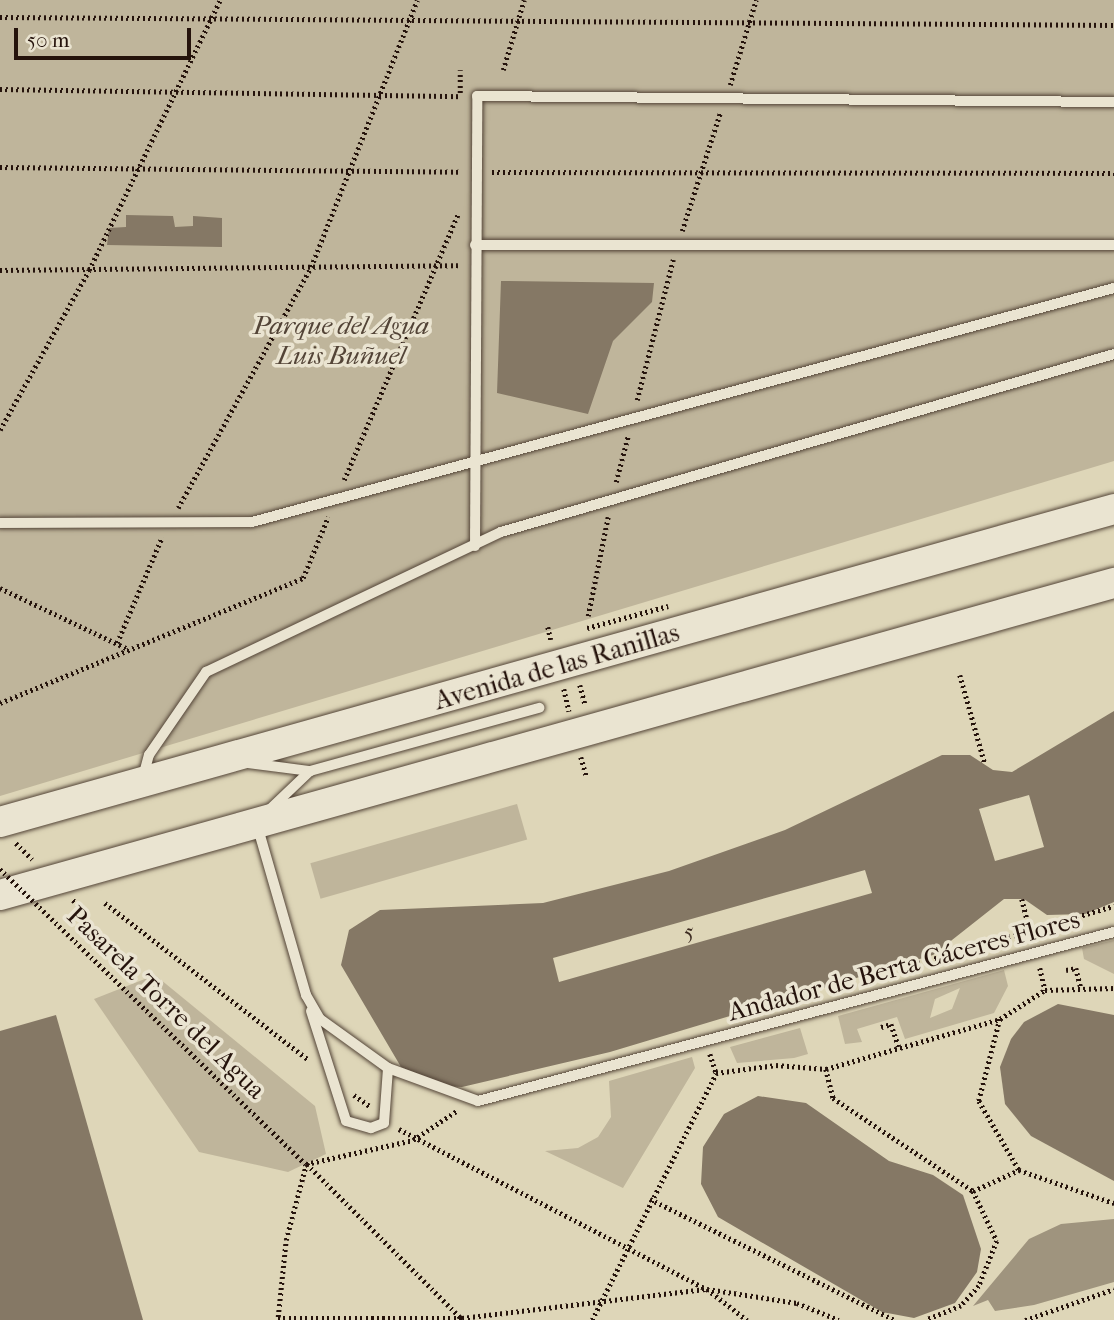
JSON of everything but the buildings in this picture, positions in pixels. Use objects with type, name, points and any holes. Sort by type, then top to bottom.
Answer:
[{"type":"main road","name":"Avenida de las Ranillas","points":[[0,822],[1114,509]]},
{"type":"main road","points":[[0,895],[1114,583]]},
{"type":"lane","points":[[475,546],[477,96],[1114,102]]},
{"type":"lane","points":[[475,245],[1114,245]]},
{"type":"lane","points":[[0,523],[251,522],[1114,288]]},
{"type":"lane","points":[[141,783],[149,755],[206,672],[475,546],[613,495],[1114,354]]},
{"type":"lane","points":[[225,760],[310,771],[539,708]]},
{"type":"lane","points":[[256,822],[310,771]]},
{"type":"lane","name":"Andador de Berta Cáceres Flores","points":[[256,822],[306,995],[320,1019],[388,1068],[445,1094],[490,1101],[1114,932]]},
{"type":"lane","points":[[306,995],[346,1121],[371,1128],[386,1119],[388,1068]]},
{"type":"path","points":[[0,430],[89,270],[220,0]]},
{"type":"path","points":[[117,643],[141,574],[311,267],[416,0]]},
{"type":"path","points":[[503,70],[524,0]]},
{"type":"path","points":[[0,17],[1114,25]]},
{"type":"path","points":[[0,89],[477,96]]},
{"type":"path","points":[[0,167],[475,172],[1114,173]]},
{"type":"path","points":[[0,270],[458,265]]},
{"type":"path","points":[[588,616],[613,495]]},
{"type":"path","points":[[0,588],[128,649]]},
{"type":"path","points":[[548,627],[566,665],[584,731],[586,775]]},
{"type":"path","points":[[566,665],[584,731]]},
{"type":"path","points":[[960,675],[985,764]]},
{"type":"path","name":"Pasarela Torre del Agua","points":[[0,869],[306,1164],[462,1319]]},
{"type":"path","points":[[105,903],[413,1140],[707,1289],[747,1320]]},
{"type":"path","points":[[1066,970],[1076,968],[1081,988]]},
{"type":"path","points":[[592,1320],[624,1249],[716,1073],[776,1065],[826,1069],[1000,1019],[1045,989],[1114,988]]},
{"type":"path","points":[[1000,1019],[979,1101],[1019,1170],[1114,1203]]},
{"type":"path","points":[[881,1027],[891,1024],[899,1047]]},
{"type":"path","name":"Andador de Berta Cáceres Flores","points":[[707,1043],[716,1073]]},
{"type":"path","points":[[826,1069],[833,1098],[973,1191],[998,1241],[970,1296],[927,1320]]},
{"type":"path","points":[[413,1140],[306,1164],[286,1240],[278,1319],[462,1319],[707,1289],[797,1304],[839,1320]]},
{"type":"path","points":[[973,1191],[1019,1170]]},
{"type":"path","points":[[650,1199],[895,1320]]},
{"type":"path","points":[[1025,1320],[1114,1289]]},
{"type":"green space","name":"Parque del Agua Luis Buñuel","points":[[0,0],[1114,0],[1114,461],[0,796]]},
{"type":"green space","points":[[517,804],[527,840],[321,899],[310,863]]},
{"type":"green space","points":[[1114,940],[1114,974],[1084,959],[1082,948]]},
{"type":"green space","points":[[1004,970],[1008,986],[994,1013],[905,1039],[897,1017],[857,1029],[862,1042],[845,1044],[838,1016]],"holes":[[[960,988],[952,1009],[930,1018],[935,999]]]},
{"type":"green space","points":[[155,975],[315,1106],[326,1154],[288,1172],[199,1152],[94,999]]},
{"type":"green space","points":[[800,1028],[808,1054],[794,1058],[737,1063],[730,1047]]},
{"type":"green space","points":[[692,1057],[695,1068],[623,1188],[545,1151],[578,1148],[598,1137],[611,1117],[609,1081]]},
{"type":"shaded area","points":[[1114,1219],[1114,1282],[1034,1305],[995,1311],[988,1300],[973,1306],[1029,1239],[1061,1224]]}]
